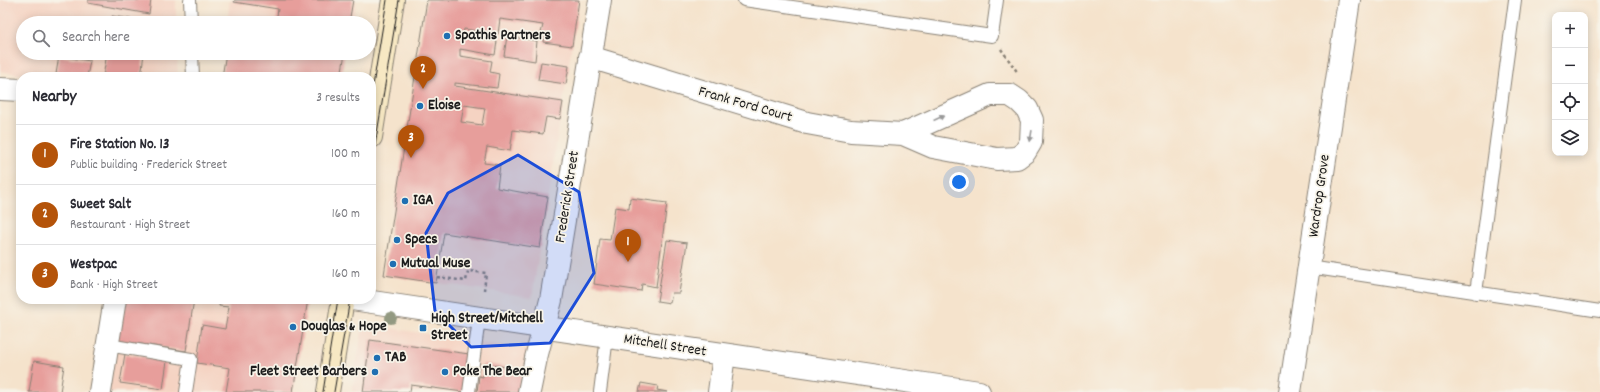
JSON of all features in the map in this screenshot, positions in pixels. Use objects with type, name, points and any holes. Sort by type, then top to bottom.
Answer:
[{"type":"main road","points":[[376,106],[393,0]]},
{"type":"main road","points":[[328,392],[343,304]]},
{"type":"street","name":"Frederick Street","points":[[530,392],[543,328],[551,300],[600,0]]},
{"type":"street","name":"Wardrop Grove","points":[[1290,392],[1349,0]]},
{"type":"street","name":"Frank Ford Court","points":[[590,57],[807,123],[851,131],[903,134],[933,147],[998,159],[1017,158],[1025,152],[1031,142],[1033,132],[1032,120],[1027,109],[1019,101],[1010,95],[990,95],[903,134]]},
{"type":"street","points":[[0,88],[16,90]]},
{"type":"street","name":"Mitchell Street","points":[[376,303],[979,392]]},
{"type":"street","points":[[100,392],[114,304]]},
{"type":"street","points":[[718,392],[724,355]]},
{"type":"lane","points":[[190,0],[191,16]]},
{"type":"lane","points":[[744,0],[992,36],[997,0]]},
{"type":"lane","points":[[1476,293],[1515,0]]},
{"type":"lane","points":[[192,60],[193,72]]},
{"type":"lane","points":[[1309,267],[1600,311]]},
{"type":"lane","points":[[470,392],[479,319]]},
{"type":"lane","points":[[600,392],[607,337]]},
{"type":"lane","points":[[108,345],[191,359],[186,392]]},
{"type":"path","points":[[992,36],[1023,81],[1019,101]]},
{"type":"path","points":[[437,277],[466,281],[468,271],[486,273],[484,290]]},
{"type":"highlighted area","points":[[518,155],[579,192],[594,273],[550,343],[471,347],[435,311],[426,233],[448,193]]},
{"type":"shaded area","points":[[0,0],[176,0],[176,16],[16,16],[16,60],[177,60],[178,72],[16,72],[16,74],[0,71]]},
{"type":"shaded area","points":[[230,0],[356,0],[354,16],[228,16]]},
{"type":"shaded area","points":[[427,0],[579,0],[532,297],[384,275]]},
{"type":"shaded area","points":[[122,304],[307,304],[293,392],[107,392]]},
{"type":"shaded area","points":[[363,324],[530,350],[523,392],[352,392]]},
{"type":"building","points":[[88,0],[151,0],[149,14],[88,3]]},
{"type":"building","points":[[235,0],[353,0],[350,16],[277,16],[278,9],[234,2]]},
{"type":"building","points":[[427,0],[579,0],[572,46],[543,42],[544,33],[541,33],[543,25],[500,19],[498,34],[464,29],[463,35],[497,41],[495,55],[460,49],[460,56],[492,61],[490,72],[499,74],[497,88],[455,83],[455,86],[563,102],[560,119],[546,117],[543,134],[513,130],[510,151],[487,147],[484,163],[500,165],[497,188],[548,197],[540,248],[444,233],[436,283],[384,275]],"holes":[[[464,105],[485,108],[482,125],[461,122]]]},
{"type":"building","points":[[507,36],[537,41],[535,61],[504,56]]},
{"type":"building","points":[[58,60],[90,61],[88,72],[56,72]]},
{"type":"building","points":[[106,60],[143,60],[142,72],[104,72]]},
{"type":"building","points":[[225,60],[344,60],[342,72],[223,72]]},
{"type":"building","points":[[541,62],[569,66],[566,84],[538,80]]},
{"type":"building","points":[[630,198],[667,203],[656,287],[642,284],[641,291],[594,284],[600,239],[610,240],[615,207],[629,209]]},
{"type":"building","points":[[667,240],[687,243],[679,293],[672,293],[670,303],[657,301]]},
{"type":"building","points":[[122,304],[193,304],[186,351],[116,340]]},
{"type":"building","points":[[219,304],[307,304],[293,392],[226,392],[230,368],[197,363],[202,325],[225,329],[229,307],[219,306]]},
{"type":"building","points":[[370,340],[469,354],[463,392],[411,385],[410,392],[363,392]]},
{"type":"building","points":[[125,354],[167,361],[163,389],[120,383]]},
{"type":"building","points":[[34,361],[64,366],[60,392],[29,392]]},
{"type":"building","points":[[484,364],[522,369],[518,392],[477,392],[479,376],[483,377]]},
{"type":"building","points":[[641,383],[658,386],[657,390],[668,392],[639,392]]},
{"type":"tram line","points":[[375,72],[387,0]]},
{"type":"tram line","points":[[376,140],[399,0]]},
{"type":"tram line","points":[[323,392],[337,304]]},
{"type":"tram line","points":[[334,392],[349,304]]},
{"type":"place","name":"Spathis Partners","points":[[447,36]]},
{"type":"place","name":"Sweet Salt","points":[[423,89]]},
{"type":"place","name":"Eloise","points":[[420,106]]},
{"type":"place","name":"Westpac","points":[[411,158]]},
{"type":"place","name":"IGA","points":[[405,201]]},
{"type":"place","name":"Specs","points":[[397,240]]},
{"type":"place","name":"Fire Station No. 13","points":[[628,262]]},
{"type":"place","name":"Mutual Muse","points":[[393,264]]},
{"type":"place","name":"Douglas & Hope","points":[[293,327]]},
{"type":"place","name":"High Street/Mitchell Street","points":[[423,328]]},
{"type":"place","name":"TAB","points":[[377,358]]},
{"type":"place","name":"Fleet Street Barbers","points":[[375,372]]},
{"type":"place","name":"Poke The Bear","points":[[445,372]]}]
